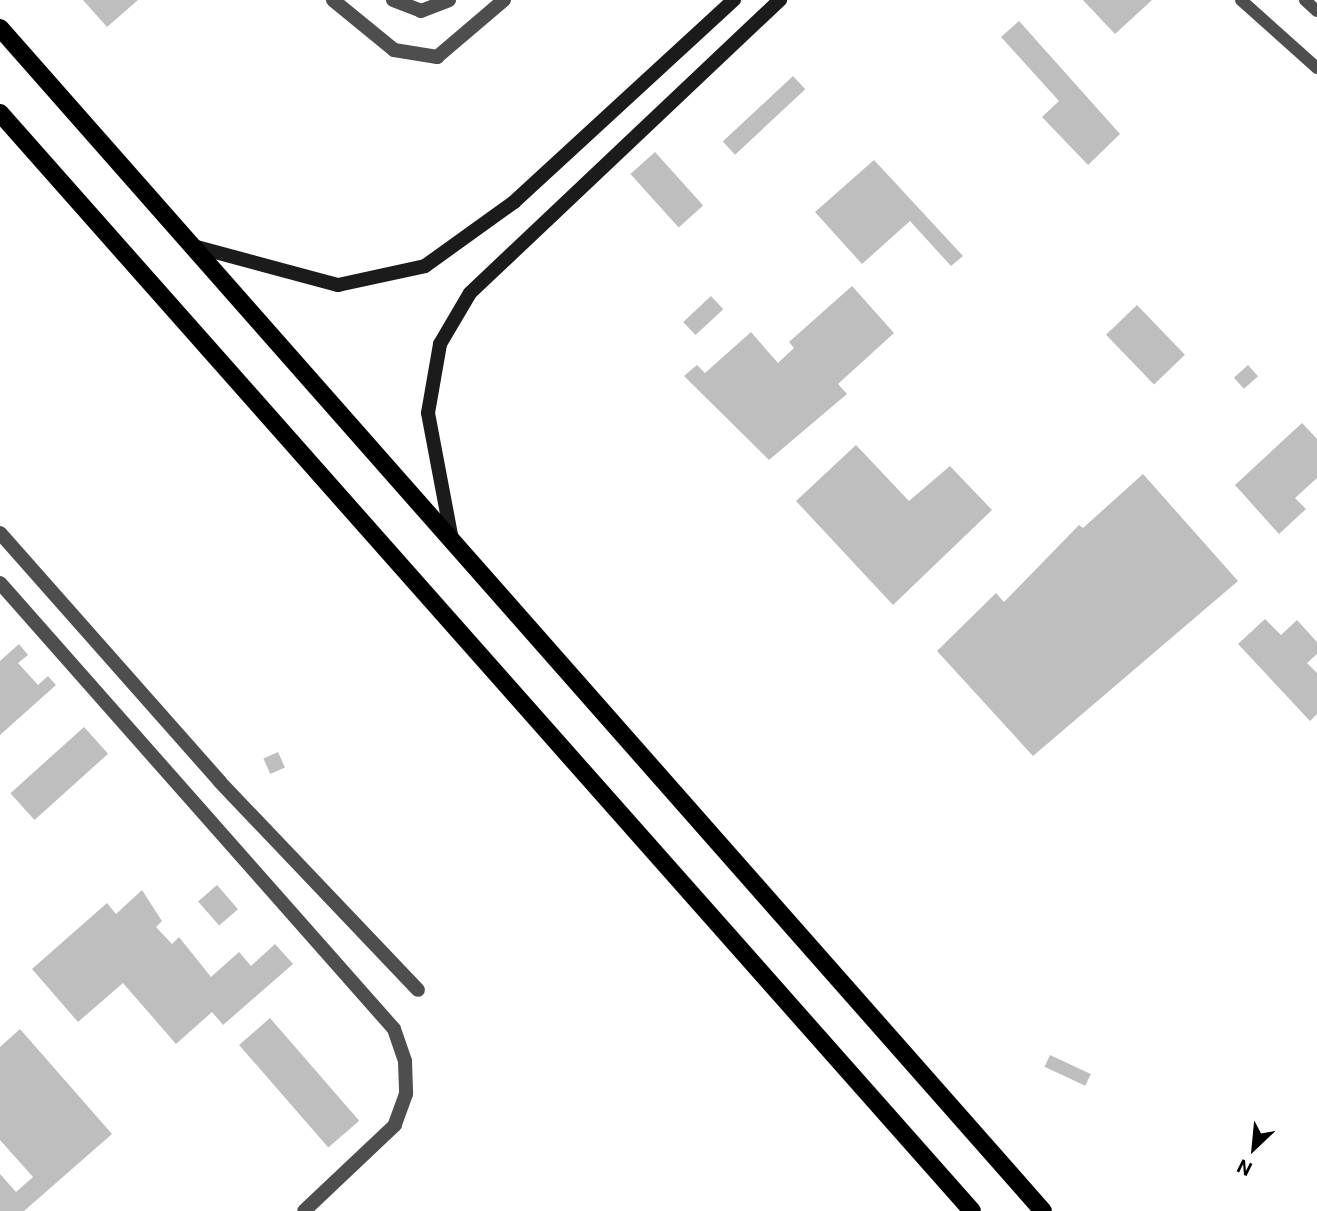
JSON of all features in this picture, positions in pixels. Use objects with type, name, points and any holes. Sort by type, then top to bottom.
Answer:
[{"type":"main road","points":[[194,246],[338,285],[425,266],[514,202],[734,0]]},
{"type":"main road","points":[[454,548],[428,413],[440,344],[470,293],[780,0]]},
{"type":"main road","points":[[0,28],[194,246],[454,548],[1043,1211]]},
{"type":"main road","points":[[0,113],[972,1211]]},
{"type":"street","points":[[333,0],[394,50],[437,57],[504,0]]},
{"type":"street","points":[[393,0],[421,11],[449,0]]},
{"type":"street","points":[[1241,0],[1317,68]]},
{"type":"street","points":[[1305,0],[1317,11]]},
{"type":"street","points":[[0,533],[220,782],[418,990]]},
{"type":"street","points":[[0,583],[394,1029],[405,1060],[406,1094],[395,1125],[304,1211]]},
{"type":"building","points":[[83,0],[138,0],[107,27]]},
{"type":"building","points":[[1083,0],[1152,0],[1115,34]]},
{"type":"building","points":[[1019,21],[1120,134],[1088,165],[1042,117],[1059,101],[1001,37]]},
{"type":"building","points":[[793,76],[805,89],[735,155],[723,141]]},
{"type":"building","points":[[655,152],[703,206],[679,228],[630,174]]},
{"type":"building","points":[[874,160],[963,256],[951,266],[910,221],[862,264],[815,212]]},
{"type":"building","points":[[852,286],[894,333],[838,384],[847,394],[769,460],[684,376],[697,365],[705,373],[751,332],[778,363],[794,348],[789,342]]},
{"type":"building","points":[[711,296],[723,309],[695,335],[683,322]]},
{"type":"building","points":[[1137,305],[1185,355],[1154,385],[1106,335]]},
{"type":"building","points":[[1248,365],[1258,376],[1244,389],[1234,378]]},
{"type":"building","points":[[1302,423],[1317,439],[1317,478],[1295,498],[1306,509],[1279,534],[1235,485]]},
{"type":"building","points":[[856,445],[909,501],[950,466],[992,510],[893,605],[796,501]]},
{"type":"building","points":[[1143,474],[1238,581],[1033,756],[937,651],[996,593],[1004,602],[1079,525],[1083,528]]},
{"type":"building","points":[[1265,619],[1281,635],[1297,620],[1317,642],[1317,654],[1307,663],[1317,673],[1317,714],[1310,721],[1238,644]]},
{"type":"building","points":[[19,644],[28,655],[18,663],[38,685],[48,676],[56,685],[0,735],[0,661]]},
{"type":"building","points":[[84,727],[108,754],[35,820],[10,793]]},
{"type":"building","points":[[278,752],[285,768],[270,774],[263,759]]},
{"type":"building","points":[[217,885],[238,909],[219,926],[198,901]]},
{"type":"building","points":[[142,890],[162,921],[156,927],[172,944],[179,937],[211,977],[239,952],[251,966],[275,944],[293,964],[223,1025],[212,1012],[176,1044],[123,983],[78,1022],[32,969],[107,903],[116,914]]},
{"type":"building","points":[[270,1018],[359,1121],[328,1148],[239,1045]]},
{"type":"building","points":[[20,1029],[112,1134],[24,1211],[0,1211],[0,1174],[16,1192],[33,1177],[0,1140],[0,1047]]},
{"type":"building","points":[[1050,1055],[1091,1074],[1085,1086],[1045,1067]]}]
